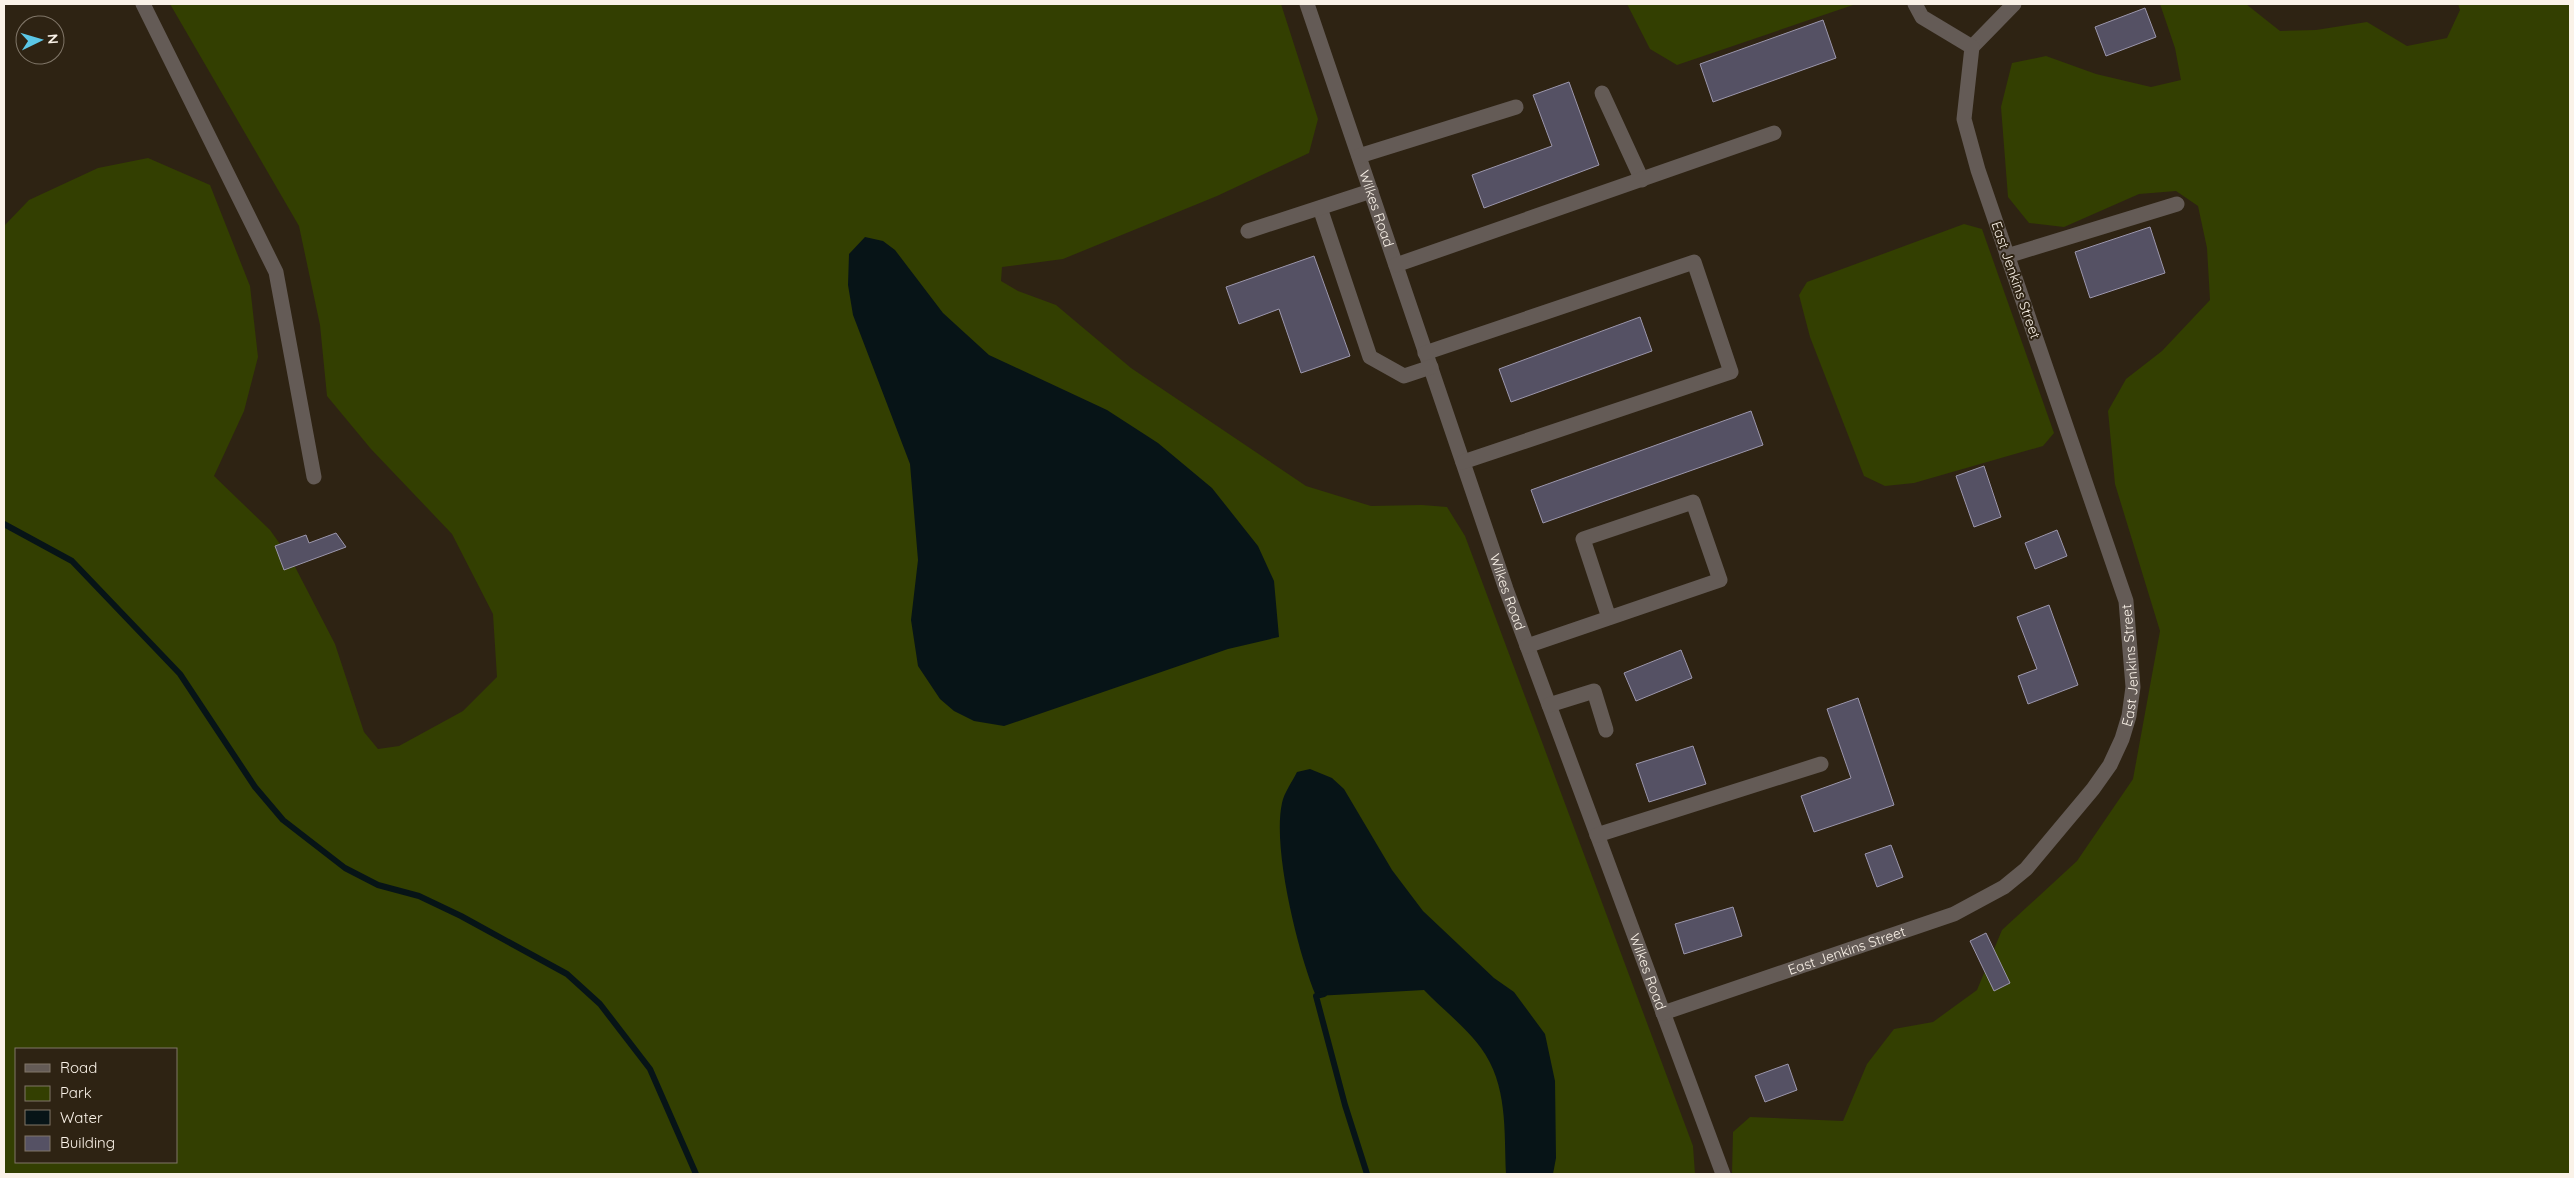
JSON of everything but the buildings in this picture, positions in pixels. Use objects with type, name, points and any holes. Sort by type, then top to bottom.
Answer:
[{"type":"street","points":[[143,4],[276,272],[314,477]]},
{"type":"street","name":"Wilkes Road","points":[[1307,4],[1527,646],[1662,1014],[1723,1174]]},
{"type":"street","points":[[1915,4],[1922,17],[1972,47],[2014,4]]},
{"type":"street","name":"East Jenkins Street","points":[[1662,1014],[1954,914],[2004,887],[2026,869],[2093,788],[2110,764],[2122,739],[2129,716],[2133,687],[2126,601],[1978,170],[1964,118],[1972,47]]},
{"type":"street","points":[[1602,93],[1642,180]]},
{"type":"street","points":[[1359,156],[1516,107]]},
{"type":"street","points":[[1396,265],[1774,133]]},
{"type":"street","points":[[1248,231],[1371,191]]},
{"type":"street","points":[[2007,256],[2176,204]]},
{"type":"street","points":[[1320,208],[1370,357],[1404,376],[1431,367]]},
{"type":"street","points":[[1426,353],[1694,262],[1731,372],[1463,462]]},
{"type":"street","points":[[1527,646],[1609,618],[1720,580],[1693,502],[1583,539],[1609,618]]},
{"type":"street","points":[[1548,705],[1594,691],[1606,730]]},
{"type":"street","points":[[1597,835],[1821,764]]},
{"type":"green space","points":[[170,4],[1281,4],[1318,119],[1309,153],[1217,196],[1063,259],[1002,267],[1001,281],[1018,291],[1056,305],[1131,368],[1306,486],[1371,506],[1422,505],[1447,507],[1465,536],[1693,1146],[1695,1174],[4,1174],[4,226],[29,200],[98,168],[148,158],[210,185],[250,286],[258,357],[244,411],[214,476],[270,530],[292,561],[335,644],[364,732],[378,749],[399,746],[463,711],[497,677],[493,614],[452,534],[371,449],[327,396],[320,325],[299,226]]},
{"type":"green space","points":[[1627,4],[1856,4],[1677,65],[1650,49]]},
{"type":"green space","points":[[2160,4],[2246,4],[2280,31],[2316,30],[2367,22],[2407,46],[2447,38],[2460,10],[2458,4],[2570,4],[2570,1174],[1732,1174],[1733,1132],[1750,1117],[1843,1121],[1867,1064],[1894,1029],[1933,1022],[1977,990],[2002,930],[2077,861],[2133,779],[2160,631],[2115,484],[2108,411],[2126,379],[2162,351],[2210,300],[2207,248],[2198,206],[2176,191],[2139,194],[2064,227],[2029,223],[2008,197],[2001,107],[2012,63],[2046,56],[2096,74],[2151,87],[2181,80],[2175,48]]},
{"type":"green space","points":[[1964,224],[1982,229],[2054,433],[2043,446],[1914,483],[1885,486],[1864,476],[1810,337],[1799,295],[1807,282]]},
{"type":"water","points":[[865,237],[883,241],[895,250],[943,313],[989,355],[1107,410],[1158,443],[1212,488],[1258,546],[1274,581],[1279,637],[1228,649],[1004,726],[974,721],[954,711],[940,699],[918,666],[911,620],[918,560],[910,464],[853,315],[848,285],[849,254]]},
{"type":"water","points":[[1310,769],[1332,778],[1344,789],[1392,870],[1423,911],[1494,978],[1514,992],[1545,1034],[1555,1081],[1556,1158],[1553,1174],[1506,1174],[1503,1108],[1496,1077],[1490,1062],[1469,1033],[1424,990],[1316,996],[1302,954],[1288,900],[1280,822],[1282,803],[1286,791],[1297,772]]},
{"type":"waterway","points":[[4,524],[72,561],[180,674],[255,787],[283,820],[345,868],[378,885],[419,896],[461,916],[567,974],[600,1004],[650,1069],[696,1174]]},
{"type":"waterway","points":[[1324,994],[1316,996],[1345,1105],[1367,1174]]}]
